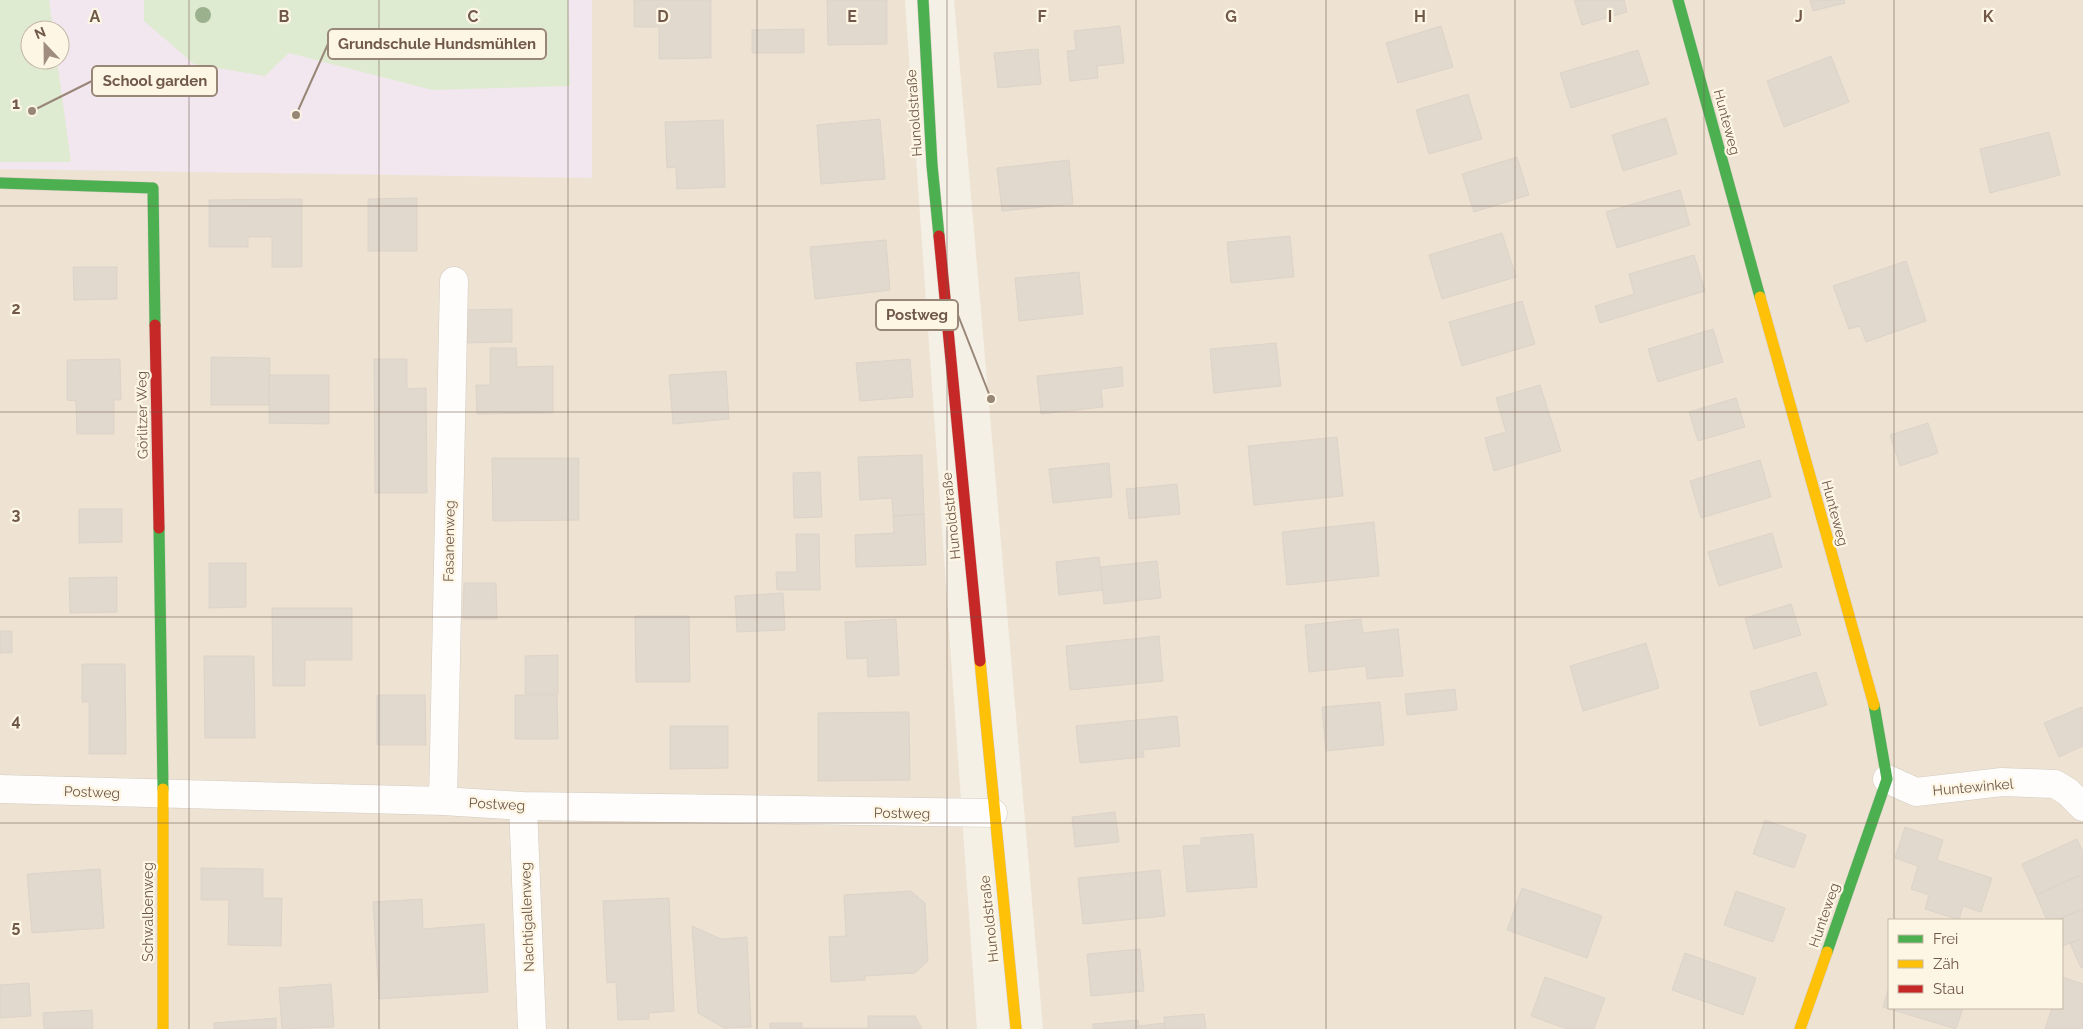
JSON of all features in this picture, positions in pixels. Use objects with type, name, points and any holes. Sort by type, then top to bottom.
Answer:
[{"type":"street","name":"Hunoldstraße","points":[[923,0],[926,88],[932,165],[1016,1029]]},
{"type":"street","name":"Hunteweg","points":[[1678,0],[1876,714],[1887,779],[1800,1029]]},
{"type":"street","name":"Görlitzer Weg","points":[[0,183],[153,188],[163,794]]},
{"type":"street","name":"Fasanenweg","points":[[443,801],[454,280]]},
{"type":"street","name":"Huntewinkel","points":[[1887,779],[1916,792],[2002,782],[2055,784],[2068,792],[2083,807]]},
{"type":"street","name":"Postweg","points":[[0,789],[443,801],[523,806],[994,813]]},
{"type":"street","name":"Schwalbenweg","points":[[163,794],[163,1029]]},
{"type":"street","name":"Nachtigallenweg","points":[[523,806],[532,1029]]},
{"type":"shaded area","points":[[0,0],[905,0],[977,1029],[0,1029]]},
{"type":"shaded area","points":[[0,0],[592,0],[592,178],[0,169]]},
{"type":"shaded area","points":[[954,0],[2083,0],[2083,1029],[1043,1029]]},
{"type":"green space","points":[[0,0],[49,0],[52,20],[20,20],[20,70],[58,70],[71,162],[0,162]]},
{"type":"green space","points":[[144,0],[568,0],[570,86],[432,90],[289,53],[265,76],[194,64],[144,21]]},
{"type":"building","points":[[634,0],[711,0],[711,58],[659,59],[659,27],[634,27]]},
{"type":"building","points":[[827,0],[887,0],[887,44],[828,45]]},
{"type":"building","points":[[1574,0],[1624,0],[1627,12],[1582,25]]},
{"type":"building","points":[[1810,0],[1844,0],[1845,3],[1813,11]]},
{"type":"building","points":[[1120,26],[1124,63],[1097,66],[1098,78],[1070,81],[1067,51],[1076,50],[1074,31]]},
{"type":"building","points":[[1441,26],[1453,67],[1398,83],[1386,43]]},
{"type":"building","points":[[804,29],[804,53],[752,53],[752,30]]},
{"type":"building","points":[[1038,49],[1041,84],[998,88],[994,53]]},
{"type":"building","points":[[1638,50],[1649,84],[1571,108],[1560,73]]},
{"type":"building","points":[[1831,56],[1849,102],[1784,127],[1767,81]]},
{"type":"building","points":[[1468,94],[1482,139],[1429,154],[1416,110]]},
{"type":"building","points":[[1666,118],[1677,154],[1623,171],[1612,135]]},
{"type":"building","points":[[880,119],[885,179],[821,184],[817,125]]},
{"type":"building","points":[[723,120],[725,187],[677,189],[676,167],[667,168],[665,122]]},
{"type":"building","points":[[2049,132],[2060,175],[1990,193],[1980,149]]},
{"type":"building","points":[[1517,157],[1529,195],[1474,212],[1462,174]]},
{"type":"building","points":[[1069,160],[1073,204],[1002,211],[997,168]]},
{"type":"building","points":[[1680,190],[1690,225],[1617,248],[1606,212]]},
{"type":"building","points":[[417,198],[417,251],[368,251],[368,199]]},
{"type":"building","points":[[302,199],[302,267],[272,267],[272,237],[248,237],[248,247],[209,247],[209,200]]},
{"type":"building","points":[[1502,233],[1516,277],[1442,299],[1429,255]]},
{"type":"building","points":[[1290,236],[1294,277],[1231,283],[1227,242]]},
{"type":"building","points":[[886,240],[890,290],[815,299],[810,247]]},
{"type":"building","points":[[1694,255],[1705,291],[1600,323],[1595,306],[1634,294],[1629,274]]},
{"type":"building","points":[[1906,261],[1926,321],[1866,342],[1860,326],[1849,329],[1833,286]]},
{"type":"building","points":[[73,267],[117,267],[117,299],[74,300]]},
{"type":"building","points":[[1079,272],[1083,314],[1019,321],[1015,278]]},
{"type":"building","points":[[1522,301],[1535,344],[1462,366],[1449,322]]},
{"type":"building","points":[[512,309],[512,342],[463,343],[462,310]]},
{"type":"building","points":[[1713,329],[1723,362],[1658,382],[1648,349]]},
{"type":"building","points":[[1276,343],[1281,386],[1214,393],[1210,349]]},
{"type":"building","points":[[490,348],[516,348],[517,367],[553,366],[553,413],[477,414],[476,385],[490,385]]},
{"type":"building","points":[[211,357],[270,358],[269,405],[211,405]]},
{"type":"building","points":[[120,359],[121,400],[114,400],[114,434],[77,434],[76,401],[67,400],[67,360]]},
{"type":"building","points":[[374,359],[407,359],[407,389],[426,388],[427,493],[375,493]]},
{"type":"building","points":[[910,359],[913,397],[860,401],[856,363]]},
{"type":"building","points":[[1122,367],[1123,386],[1101,389],[1103,407],[1041,414],[1037,376]]},
{"type":"building","points":[[726,371],[729,419],[673,424],[669,375]]},
{"type":"building","points":[[269,375],[329,375],[329,424],[269,423]]},
{"type":"building","points":[[1540,385],[1561,451],[1494,471],[1485,438],[1506,432],[1496,398]]},
{"type":"building","points":[[1736,398],[1745,427],[1698,441],[1689,412]]},
{"type":"building","points":[[1928,423],[1938,453],[1900,466],[1890,435]]},
{"type":"building","points":[[1337,437],[1343,496],[1254,505],[1248,446]]},
{"type":"building","points":[[922,455],[924,514],[893,516],[892,498],[860,500],[858,457]]},
{"type":"building","points":[[492,458],[579,458],[579,520],[493,521]]},
{"type":"building","points":[[1760,460],[1771,497],[1701,518],[1690,481]]},
{"type":"building","points":[[1109,463],[1112,497],[1053,503],[1049,469]]},
{"type":"building","points":[[820,472],[822,517],[794,518],[793,473]]},
{"type":"building","points":[[1177,484],[1180,514],[1129,519],[1126,489]]},
{"type":"building","points":[[79,509],[122,509],[122,542],[79,543]]},
{"type":"building","points":[[924,514],[926,565],[856,567],[855,535],[894,533],[893,516]]},
{"type":"building","points":[[1374,522],[1379,576],[1287,585],[1282,532]]},
{"type":"building","points":[[1772,533],[1782,567],[1719,586],[1708,552]]},
{"type":"building","points":[[796,534],[819,534],[820,590],[777,590],[776,572],[797,572]]},
{"type":"building","points":[[1099,557],[1103,590],[1059,595],[1056,562]]},
{"type":"building","points":[[1157,561],[1161,598],[1104,604],[1100,567]]},
{"type":"building","points":[[209,563],[246,563],[246,607],[209,608]]},
{"type":"building","points":[[117,577],[117,612],[70,613],[69,578]]},
{"type":"building","points":[[464,583],[496,583],[497,619],[463,619]]},
{"type":"building","points":[[783,593],[785,630],[737,632],[735,596]]},
{"type":"building","points":[[1791,604],[1801,635],[1754,649],[1745,618]]},
{"type":"building","points":[[272,608],[352,608],[352,660],[305,660],[305,686],[273,686]]},
{"type":"building","points":[[635,616],[689,616],[690,682],[636,682]]},
{"type":"building","points":[[896,619],[899,675],[868,677],[867,658],[847,659],[845,622]]},
{"type":"building","points":[[1361,619],[1363,633],[1398,629],[1403,676],[1367,679],[1366,666],[1309,672],[1305,625]]},
{"type":"building","points":[[0,631],[12,631],[12,653],[0,653]]},
{"type":"building","points":[[1159,636],[1163,681],[1070,690],[1066,646]]},
{"type":"building","points":[[1646,643],[1659,688],[1583,711],[1570,666]]},
{"type":"building","points":[[558,655],[558,694],[525,694],[525,656]]},
{"type":"building","points":[[204,656],[254,656],[255,738],[205,738]]},
{"type":"building","points":[[82,664],[125,664],[126,754],[89,754],[89,702],[82,702]]},
{"type":"building","points":[[1816,672],[1827,705],[1760,726],[1750,692]]},
{"type":"building","points":[[1455,689],[1457,710],[1407,715],[1405,694]]},
{"type":"building","points":[[377,695],[425,695],[426,745],[377,745]]},
{"type":"building","points":[[515,695],[557,695],[558,739],[515,739]]},
{"type":"building","points":[[1380,702],[1384,745],[1326,751],[1322,707]]},
{"type":"building","points":[[2082,707],[2083,746],[2059,757],[2044,723]]},
{"type":"building","points":[[909,712],[910,780],[818,781],[818,713]]},
{"type":"building","points":[[1177,716],[1180,746],[1143,750],[1144,757],[1080,763],[1076,726]]},
{"type":"building","points":[[670,726],[728,726],[728,768],[670,769]]},
{"type":"building","points":[[1115,812],[1119,842],[1075,847],[1072,817]]},
{"type":"building","points":[[1765,820],[1806,835],[1794,868],[1753,854]]},
{"type":"building","points":[[1905,827],[1943,840],[1937,860],[1992,878],[1981,912],[1963,906],[1959,919],[1956,919],[1925,909],[1929,895],[1911,889],[1918,866],[1895,858]]},
{"type":"building","points":[[1253,834],[1257,887],[1187,892],[1183,846],[1201,845],[1201,838]]},
{"type":"building","points":[[2077,839],[2083,852],[2083,874],[2036,895],[2022,864]]},
{"type":"building","points":[[201,868],[263,869],[263,898],[282,898],[281,946],[228,945],[229,900],[201,900]]},
{"type":"building","points":[[100,869],[104,928],[32,933],[27,874]]},
{"type":"building","points":[[1160,870],[1165,916],[1083,924],[1078,878]]},
{"type":"building","points":[[2083,874],[2083,909],[2059,919],[2047,919],[2036,895]]},
{"type":"building","points":[[1522,888],[1602,916],[1587,958],[1507,930]]},
{"type":"building","points":[[911,891],[925,903],[928,961],[915,973],[865,976],[865,980],[831,982],[829,937],[846,936],[844,895]]},
{"type":"building","points":[[1736,891],[1785,908],[1773,942],[1724,925]]},
{"type":"building","points":[[669,898],[674,1011],[649,1013],[649,1019],[618,1020],[616,982],[607,983],[603,901]]},
{"type":"building","points":[[422,899],[423,929],[484,924],[488,992],[379,999],[373,902]]},
{"type":"building","points":[[2083,909],[2083,938],[2063,946],[2063,919],[2059,919]]},
{"type":"building","points":[[692,926],[721,939],[747,937],[751,1027],[724,1028],[698,1013]]},
{"type":"building","points":[[2083,938],[2083,968],[2081,968],[2070,943]]},
{"type":"building","points":[[1140,949],[1144,991],[1091,996],[1087,954]]},
{"type":"building","points":[[1685,953],[1756,978],[1743,1015],[1672,990]]},
{"type":"building","points":[[1545,977],[1605,998],[1594,1029],[1567,1029],[1531,1016]]},
{"type":"building","points":[[2063,977],[2083,984],[2083,1029],[2045,1029],[2052,1009],[2063,1009]]},
{"type":"building","points":[[29,983],[31,1016],[0,1018],[0,985]]},
{"type":"building","points":[[331,984],[334,1027],[282,1029],[279,988]]},
{"type":"building","points":[[1888,990],[1888,1009],[1883,1007]]},
{"type":"building","points":[[1890,1009],[1963,1009],[1956,1029]]},
{"type":"building","points":[[92,1010],[93,1029],[44,1029],[43,1013]]},
{"type":"building","points":[[1204,1014],[1206,1029],[1165,1029],[1164,1017]]},
{"type":"building","points":[[868,1016],[915,1016],[922,1029],[770,1029],[770,1023],[802,1023],[802,1028],[868,1028]]},
{"type":"building","points":[[276,1018],[276,1029],[214,1029],[214,1023]]},
{"type":"building","points":[[1138,1020],[1139,1029],[1093,1029],[1093,1024]]},
{"type":"building","points":[[1164,1023],[1165,1029],[1139,1029],[1139,1026]]},
{"type":"traffic: fast","points":[[923,0],[932,165],[939,236]]},
{"type":"traffic: fast","points":[[1678,0],[1760,297]]},
{"type":"traffic: fast","points":[[0,183],[153,188],[155,325]]},
{"type":"traffic: fast","points":[[159,528],[163,789]]},
{"type":"traffic: fast","points":[[1827,952],[1887,779],[1874,705]]},
{"type":"traffic: slow","points":[[1760,297],[1874,705]]},
{"type":"traffic: slow","points":[[980,661],[1016,1029]]},
{"type":"traffic: slow","points":[[163,789],[163,1029]]},
{"type":"traffic: slow","points":[[1800,1029],[1827,952]]},
{"type":"traffic: jam","points":[[939,236],[980,661]]},
{"type":"traffic: jam","points":[[155,325],[159,528]]},
{"type":"place","name":"School garden","points":[[32,111]]},
{"type":"place","name":"Grundschule Hundsmühlen","points":[[296,115]]},
{"type":"place","name":"Postweg","points":[[991,399]]}]
